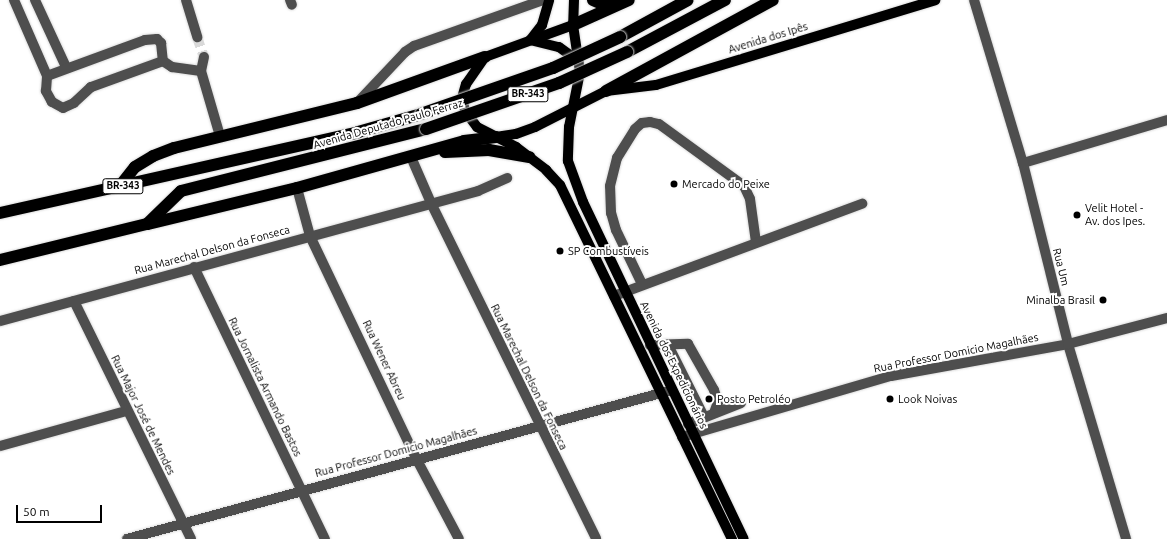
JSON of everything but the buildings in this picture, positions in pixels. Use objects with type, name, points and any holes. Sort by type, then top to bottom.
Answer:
[{"type":"highway","points":[[593,0],[607,5],[625,2]]},
{"type":"highway","name":"Avenida Deputado Paulo Ferraz","points":[[120,186],[358,132],[421,114],[553,68],[620,37],[688,0]]},
{"type":"highway","name":"Avenida Deputado Paulo Ferraz","points":[[146,224],[181,191],[426,129],[559,82],[627,52],[725,0]]},
{"type":"highway","points":[[606,91],[773,0]]},
{"type":"highway","points":[[574,25],[625,2]]},
{"type":"highway","points":[[120,186],[135,167],[153,156],[220,136],[356,103],[485,57]]},
{"type":"highway","points":[[0,260],[297,188],[464,141],[496,137]]},
{"type":"highway","points":[[414,156],[489,150],[529,157]]},
{"type":"highway","name":"BR-343","points":[[0,213],[120,186]]},
{"type":"main road","points":[[530,40],[542,25],[548,0]]},
{"type":"main road","points":[[496,137],[516,134],[536,127],[573,107],[580,72],[574,25],[574,0]]},
{"type":"main road","name":"Avenida dos Ipês","points":[[573,107],[606,91],[656,85],[935,0]]},
{"type":"main road","points":[[574,25],[485,57],[466,84],[462,98],[465,111],[477,127],[529,157],[560,185],[732,539]]},
{"type":"main road","points":[[530,40],[559,47],[578,61]]},
{"type":"main road","name":"Avenida dos Expedicionários","points":[[573,107],[567,142],[568,161],[583,202],[744,539]]},
{"type":"street","points":[[14,0],[47,76],[46,91],[52,102],[63,108],[74,104],[92,87],[163,61]]},
{"type":"street","points":[[35,0],[66,67]]},
{"type":"street","points":[[186,0],[197,37]]},
{"type":"street","points":[[356,103],[405,52],[414,46],[543,0]]},
{"type":"street","name":"Rua Um","points":[[974,0],[1023,163],[1068,344],[1126,539]]},
{"type":"street","points":[[47,76],[66,67],[145,40],[156,39],[161,43],[163,61],[172,67],[201,71]]},
{"type":"street","points":[[204,57],[201,71],[220,136]]},
{"type":"street","points":[[1023,163],[1167,120]]},
{"type":"street","points":[[642,284],[616,230],[611,213],[610,186],[617,158],[635,129],[642,123],[650,122],[658,124],[744,186],[750,200],[756,242]]},
{"type":"street","name":"Rua Marechal Delson da Fonseca","points":[[414,156],[431,203],[596,539]]},
{"type":"street","name":"Rua Marechal Delson da Fonseca","points":[[0,321],[494,186],[507,178]]},
{"type":"street","name":"Rua Wener Abreu","points":[[297,188],[310,236],[417,460],[459,539]]},
{"type":"street","points":[[614,296],[642,284],[862,204]]},
{"type":"street","name":"Rua Jornalista Armando Bastos","points":[[194,267],[325,539]]},
{"type":"street","name":"Rua Major José de Mendes","points":[[74,301],[126,411],[191,539]]},
{"type":"street","name":"Rua Professor Domicio Magalhães","points":[[682,437],[891,376],[1068,344],[1167,318]]},
{"type":"street","points":[[650,345],[688,344],[714,390],[718,402],[714,413]]},
{"type":"street","points":[[668,345],[704,417]]},
{"type":"street","name":"Rua Professor Domicio Magalhães","points":[[127,539],[183,522],[672,390]]},
{"type":"street","points":[[688,424],[741,403]]},
{"type":"street","points":[[0,446],[126,411]]},
{"type":"tunnel","points":[[197,37],[204,57]]},
{"type":"place","name":"Mercado do Peixe","points":[[674,184]]},
{"type":"place","name":"Velit Hotel - Av. dos Ipes.","points":[[1077,215]]},
{"type":"place","name":"SP Combustíveis","points":[[560,251]]},
{"type":"place","name":"Minalba Brasil","points":[[1103,300]]},
{"type":"place","name":"Posto Petroléo","points":[[709,399]]},
{"type":"place","name":"Look Noivas","points":[[890,399]]}]
